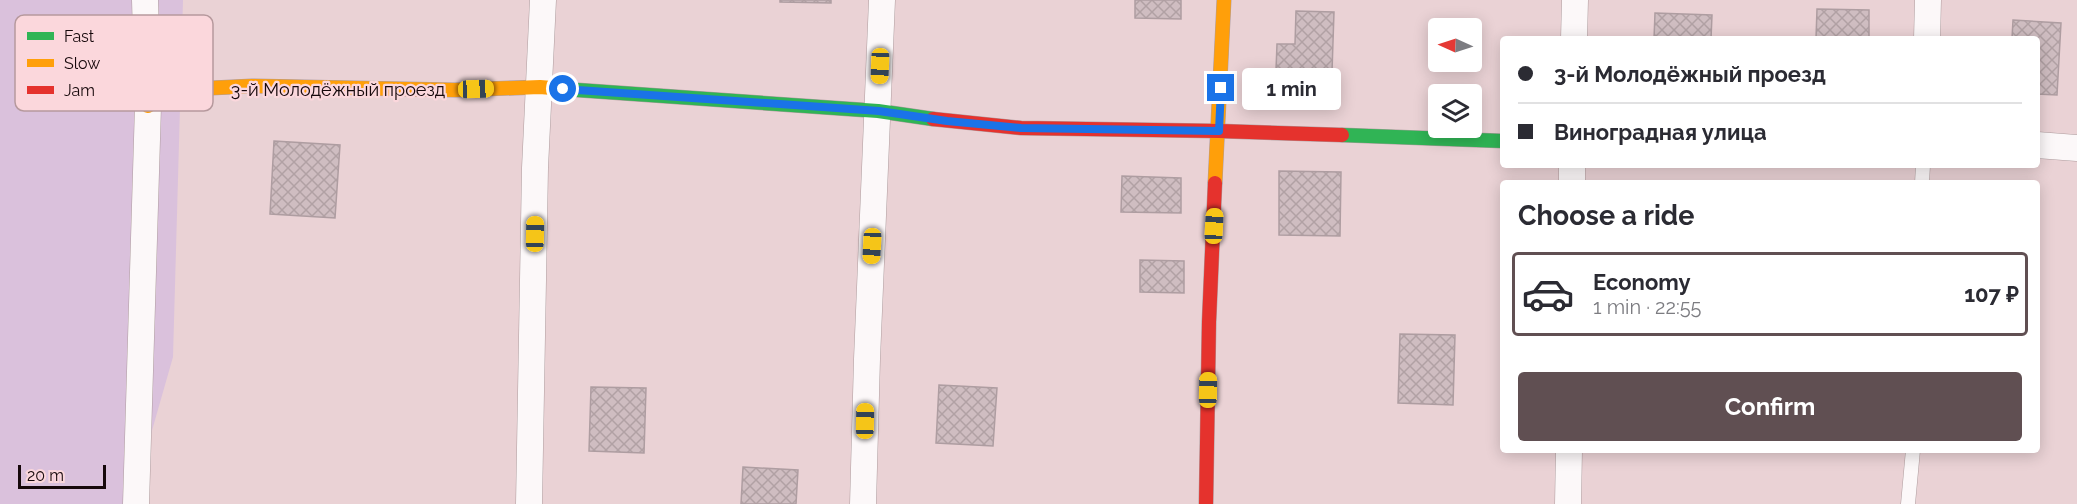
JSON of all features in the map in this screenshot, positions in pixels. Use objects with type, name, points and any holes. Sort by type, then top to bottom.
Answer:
[{"type":"street","points":[[145,0],[145,15]]},
{"type":"street","points":[[529,504],[535,168],[543,0]]},
{"type":"street","points":[[863,504],[867,347],[882,0]]},
{"type":"street","points":[[1206,504],[1209,322],[1224,0]]},
{"type":"street","points":[[1574,36],[1575,0]]},
{"type":"street","points":[[1927,36],[1928,0]]},
{"type":"street","name":"3-й Молодёжный проезд","points":[[213,88],[432,90],[540,87],[879,111],[947,121],[1021,128],[1219,131],[1500,141]]},
{"type":"street","points":[[136,504],[148,111]]},
{"type":"street","points":[[2040,145],[2077,148]]},
{"type":"street","points":[[1568,504],[1569,453]]},
{"type":"lane","points":[[1908,504],[1912,453]]},
{"type":"shaded area","points":[[0,0],[183,0],[183,15],[15,15],[15,111],[180,111],[173,357],[131,504],[0,504]]},
{"type":"building","points":[[780,0],[831,0],[831,3],[780,2]]},
{"type":"building","points":[[1135,0],[1181,0],[1181,19],[1135,18]]},
{"type":"building","points":[[1817,9],[1869,10],[1869,36],[1816,36]]},
{"type":"building","points":[[1296,11],[1334,12],[1332,72],[1276,70],[1277,44],[1295,44]]},
{"type":"building","points":[[1655,13],[1712,15],[1711,36],[1654,36]]},
{"type":"building","points":[[2013,20],[2061,23],[2057,95],[2040,94],[2040,36],[2012,36]]},
{"type":"building","points":[[274,141],[340,145],[335,218],[270,214]]},
{"type":"building","points":[[1279,171],[1341,172],[1340,236],[1279,235]]},
{"type":"building","points":[[1122,176],[1181,178],[1181,213],[1121,212]]},
{"type":"building","points":[[1140,260],[1184,261],[1184,293],[1140,292]]},
{"type":"building","points":[[1400,334],[1455,335],[1453,405],[1398,403]]},
{"type":"building","points":[[939,385],[997,388],[993,446],[936,443]]},
{"type":"building","points":[[591,387],[646,388],[644,453],[589,451]]},
{"type":"building","points":[[743,467],[798,470],[796,504],[741,504]]},
{"type":"traffic: fast","points":[[563,89],[878,111],[933,119]]},
{"type":"traffic: fast","points":[[1342,135],[1500,141]]},
{"type":"traffic: slow","points":[[1215,183],[1224,0]]},
{"type":"traffic: slow","points":[[213,88],[252,86],[455,90],[540,87],[563,89]]},
{"type":"traffic: jam","points":[[933,119],[1021,128],[1342,135]]},
{"type":"traffic: jam","points":[[1206,504],[1209,322],[1215,183]]},
{"type":"route","points":[[563,89],[879,111],[947,121],[1021,128],[1219,131],[1221,88]]}]
